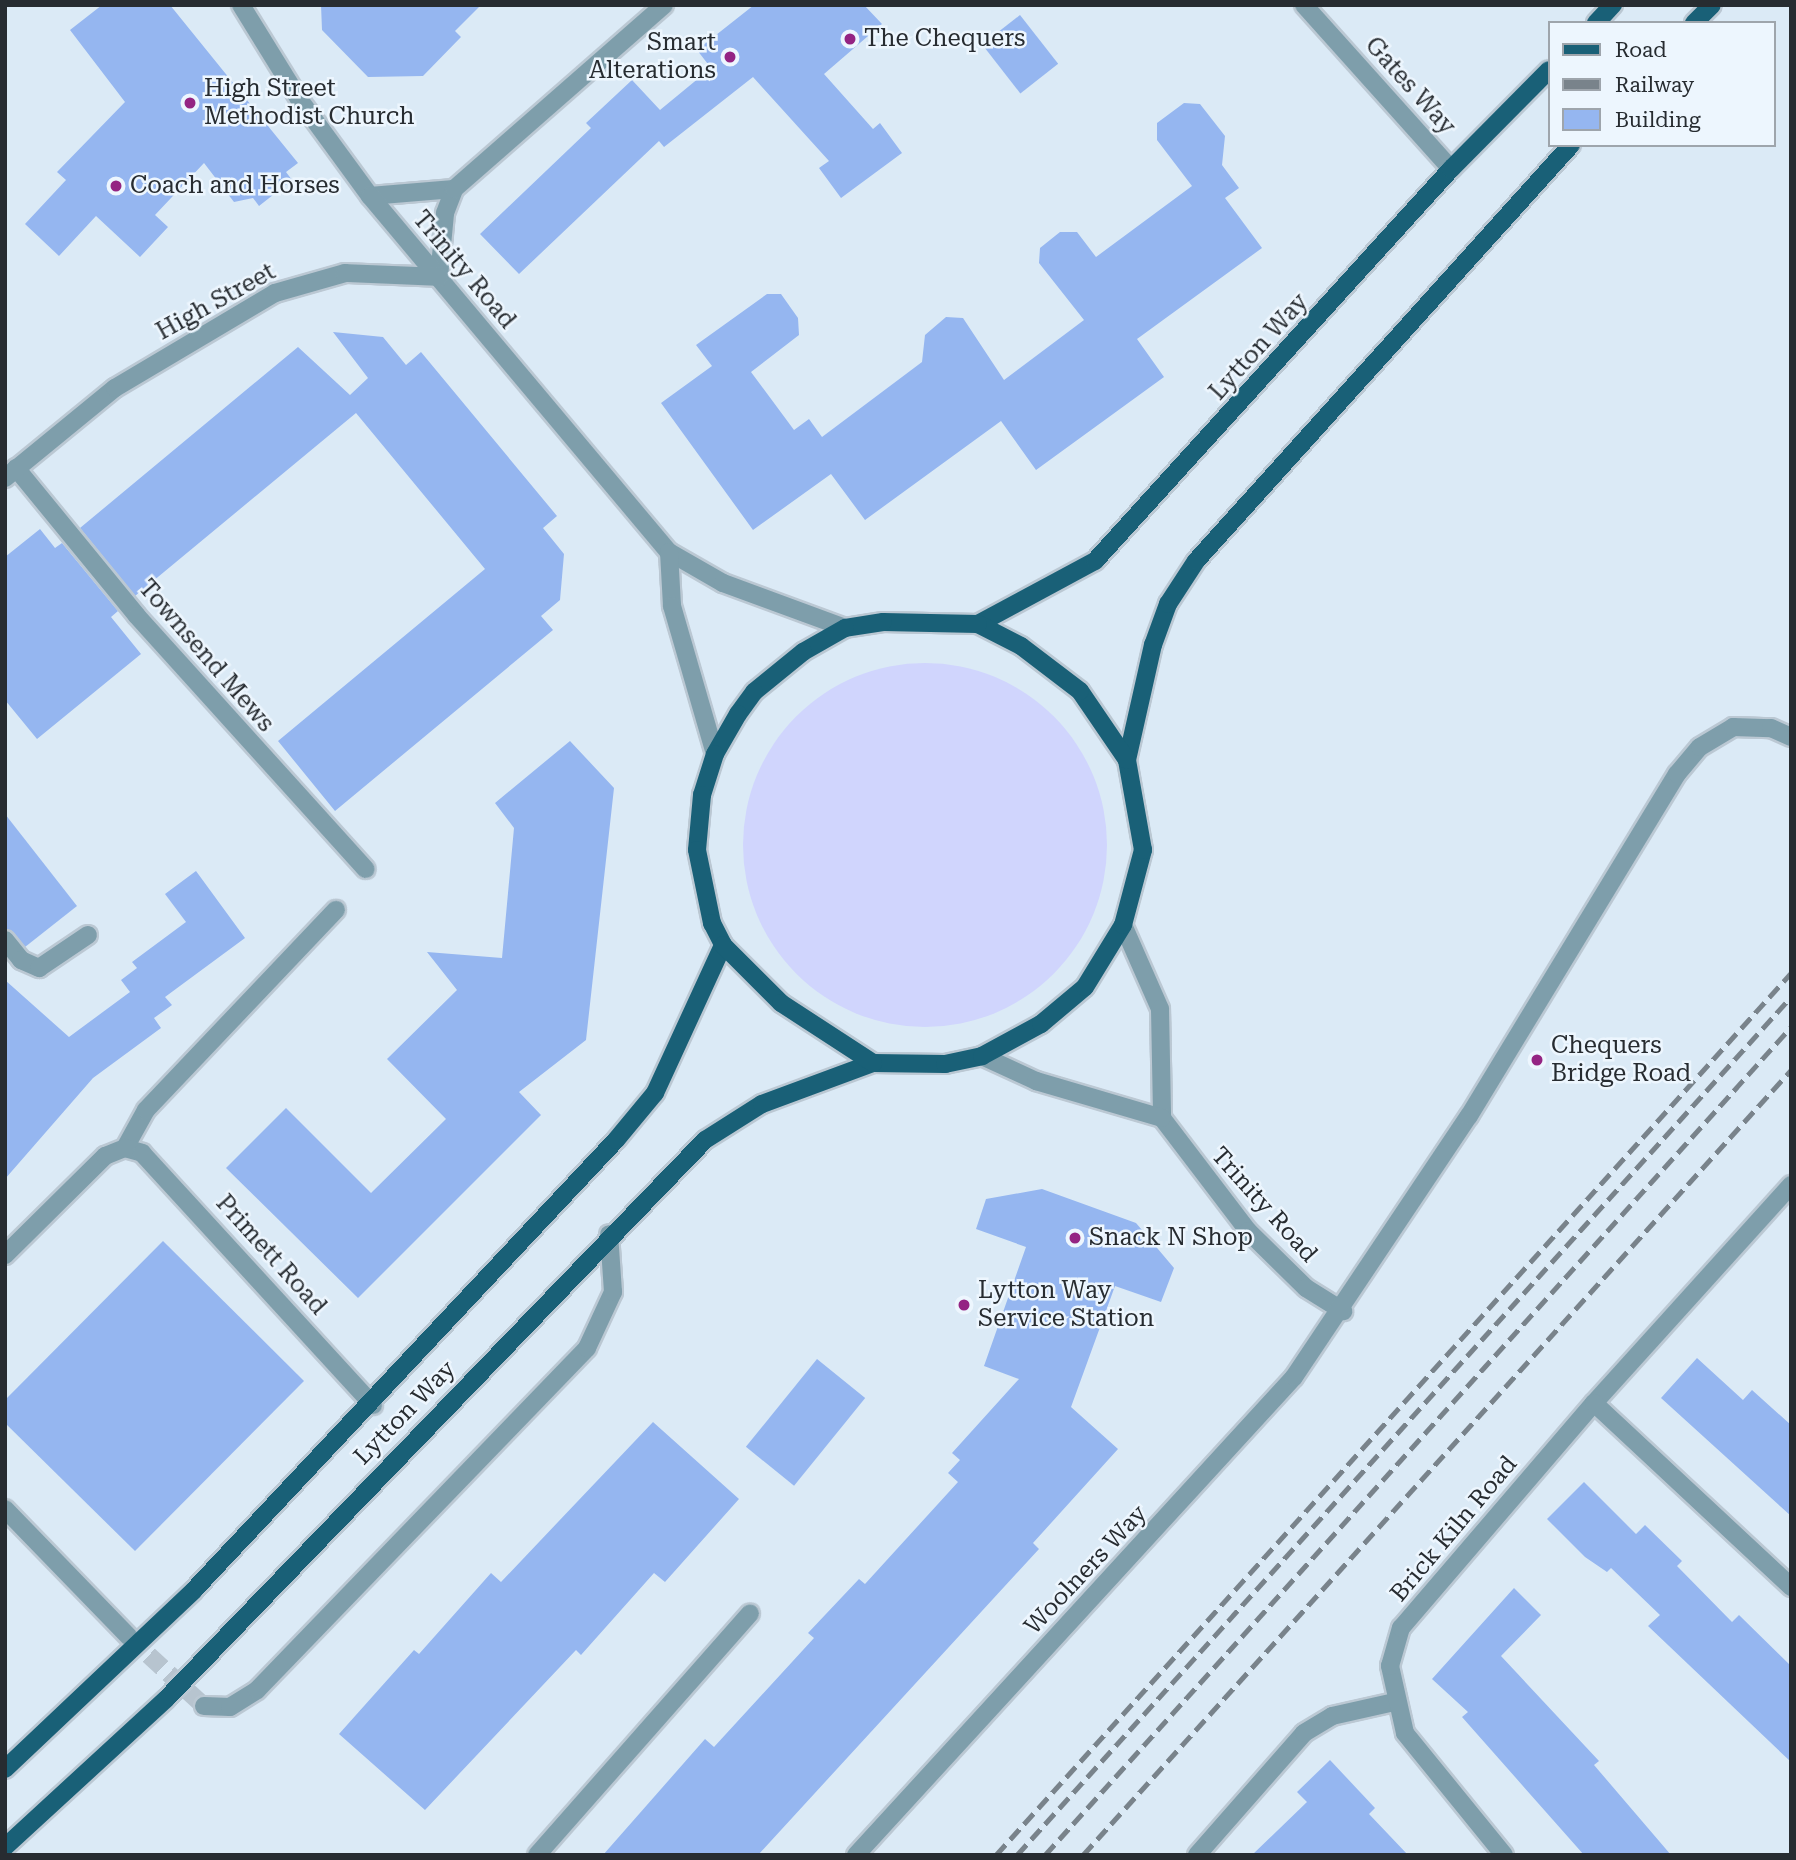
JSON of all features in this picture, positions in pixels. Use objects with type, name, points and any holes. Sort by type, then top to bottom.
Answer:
[{"type":"main road","points":[[1598,21],[1613,5]]},
{"type":"main road","points":[[1696,21],[1712,5]]},
{"type":"main road","name":"Lytton Way","points":[[978,624],[1095,561],[1451,169],[1548,71]]},
{"type":"main road","name":"Lytton Way","points":[[5,1847],[166,1699],[680,1162],[727,1124],[774,1099],[873,1063],[945,1064],[982,1056],[1041,1024],[1085,987],[1124,925],[1143,850],[1128,760],[1153,645],[1168,604],[1196,561],[1569,147]]},
{"type":"main road","name":"Lytton Way","points":[[873,1063],[781,1003],[723,945],[712,923],[697,850],[702,794],[715,754],[754,692],[803,652],[845,628],[883,622],[978,624],[1021,646],[1080,691],[1128,760]]},
{"type":"main road","name":"Lytton Way","points":[[5,1769],[194,1590],[373,1405],[655,1093],[723,945]]},
{"type":"street","name":"Trinity Road","points":[[241,5],[299,99],[370,196],[669,552],[723,583],[845,628]]},
{"type":"street","points":[[439,277],[445,213],[454,189],[664,5]]},
{"type":"street","name":"Gates Way","points":[[1304,5],[1451,169]]},
{"type":"street","points":[[370,196],[454,189]]},
{"type":"street","name":"High Street","points":[[11,473],[115,388],[275,293],[345,273],[439,277]]},
{"type":"street","name":"Townsend Mews","points":[[11,473],[233,726],[366,869]]},
{"type":"street","points":[[669,552],[672,606],[715,754]]},
{"type":"street","points":[[1343,1311],[1677,774],[1700,747],[1733,727],[1771,728],[1791,737]]},
{"type":"street","points":[[5,1255],[88,1171],[125,1148],[146,1110],[336,910]]},
{"type":"street","points":[[982,1056],[1036,1081],[1161,1118],[1160,1009],[1124,925]]},
{"type":"street","points":[[5,940],[22,960],[40,968],[88,935]]},
{"type":"street","name":"Trinity Road","points":[[1161,1118],[1263,1248],[1306,1288],[1343,1311]]},
{"type":"street","name":"Primett Road","points":[[125,1148],[159,1167],[373,1405]]},
{"type":"street","name":"Brick Kiln Road","points":[[1504,1855],[1420,1757],[1394,1702],[1390,1666],[1401,1628],[1594,1403],[1791,1185]]},
{"type":"street","points":[[204,1706],[230,1707],[257,1690],[587,1348],[613,1292],[610,1234]]},
{"type":"street","name":"Woolners Way","points":[[856,1855],[1224,1458],[1343,1311]]},
{"type":"street","points":[[1594,1403],[1791,1587]]},
{"type":"street","points":[[5,1508],[129,1637]]},
{"type":"street","points":[[537,1855],[750,1613]]},
{"type":"street","points":[[1197,1855],[1304,1733],[1332,1716],[1394,1702]]},
{"type":"shaded area","points":[[907,663],[943,663],[978,670],[1011,684],[1041,704],[1066,729],[1094,775],[1104,809],[1107,845],[1104,881],[1094,915],[1066,961],[1041,986],[1011,1006],[978,1020],[943,1027],[907,1027],[872,1020],[839,1006],[809,986],[784,961],[764,931],[750,898],[743,863],[743,827],[750,792],[764,759],[784,729],[809,704],[839,684],[872,670]]},
{"type":"building","points":[[102,5],[170,5],[298,163],[286,172],[292,180],[259,206],[253,198],[234,202],[204,163],[155,215],[168,227],[140,257],[96,216],[59,256],[25,224],[66,180],[57,172],[125,102],[70,30]]},
{"type":"building","points":[[321,5],[481,5],[455,31],[461,37],[423,76],[368,77],[322,30]]},
{"type":"building","points":[[754,5],[864,5],[882,24],[824,74],[873,129],[880,123],[902,153],[841,198],[819,168],[829,161],[753,77],[664,147],[659,141],[519,274],[480,234],[591,128],[586,123],[632,80],[660,110],[711,68],[697,50]]},
{"type":"building","points":[[1020,15],[1058,64],[1020,93],[982,45]]},
{"type":"building","points":[[1184,103],[1200,104],[1225,136],[1222,165],[1239,188],[1225,198],[1262,248],[1137,339],[1164,377],[1036,470],[1001,421],[865,520],[831,474],[753,530],[661,403],[712,366],[696,345],[767,294],[781,294],[798,318],[799,335],[751,372],[794,430],[809,419],[822,437],[922,362],[925,335],[946,317],[963,318],[1004,380],[1084,320],[1039,263],[1040,248],[1060,232],[1077,232],[1096,257],[1192,186],[1157,140],[1157,123]]},
{"type":"building","points":[[333,332],[383,337],[406,365],[421,352],[557,516],[543,528],[564,554],[560,600],[541,616],[553,630],[335,811],[278,741],[485,569],[356,413],[135,596],[80,528],[298,347],[350,395],[368,378]]},
{"type":"building","points":[[40,529],[55,548],[62,543],[118,611],[111,617],[141,654],[37,739],[5,700],[5,557]]},
{"type":"building","points":[[570,741],[614,788],[586,1040],[519,1092],[541,1115],[358,1298],[226,1168],[286,1108],[371,1193],[446,1119],[387,1059],[457,990],[427,952],[502,958],[514,828],[495,803]]},
{"type":"building","points":[[5,814],[77,906],[25,947],[5,929]]},
{"type":"building","points":[[196,871],[245,938],[165,997],[172,1005],[154,1018],[161,1028],[93,1078],[5,1179],[5,980],[69,1037],[130,992],[121,980],[137,968],[132,962],[186,922],[165,894]]},
{"type":"building","points":[[1042,1189],[1136,1223],[1174,1268],[1161,1302],[1115,1286],[1071,1407],[1118,1449],[1033,1543],[1039,1549],[758,1855],[603,1855],[705,1739],[714,1747],[814,1638],[808,1633],[859,1579],[865,1584],[958,1482],[948,1473],[960,1460],[952,1453],[1019,1379],[984,1366],[1026,1247],[976,1229],[986,1199]]},
{"type":"building","points":[[163,1241],[304,1381],[135,1551],[5,1423],[5,1400]]},
{"type":"building","points":[[1697,1358],[1743,1400],[1752,1390],[1791,1425],[1791,1516],[1661,1398]]},
{"type":"building","points":[[817,1359],[865,1398],[794,1486],[746,1447]]},
{"type":"building","points":[[653,1422],[739,1499],[665,1582],[654,1573],[581,1655],[576,1650],[425,1810],[339,1734],[414,1650],[419,1654],[491,1573],[501,1582]]},
{"type":"building","points":[[1584,1482],[1636,1534],[1645,1525],[1682,1561],[1677,1566],[1732,1622],[1739,1615],[1791,1666],[1791,1762],[1648,1626],[1660,1615],[1611,1568],[1607,1572],[1585,1557],[1547,1519]]},
{"type":"building","points":[[1514,1588],[1541,1615],[1501,1656],[1599,1761],[1594,1765],[1671,1855],[1584,1855],[1462,1717],[1468,1712],[1432,1679]]},
{"type":"building","points":[[1330,1760],[1375,1808],[1369,1814],[1408,1855],[1252,1855],[1307,1802],[1297,1792]]},
{"type":"tunnel","points":[[129,1637],[204,1706]]},
{"type":"railway","points":[[996,1855],[1791,973]]},
{"type":"railway","points":[[1017,1855],[1791,997]]},
{"type":"railway","points":[[1045,1855],[1791,1027]]},
{"type":"railway","points":[[1083,1855],[1791,1070]]},
{"type":"place","name":"The Chequers","points":[[850,39]]},
{"type":"place","name":"Smart Alterations","points":[[730,57]]},
{"type":"place","name":"High Street Methodist Church","points":[[190,103]]},
{"type":"place","name":"Coach and Horses","points":[[116,186]]},
{"type":"place","name":"Chequers Bridge Road","points":[[1537,1060]]},
{"type":"place","name":"Snack N Shop","points":[[1075,1238]]},
{"type":"place","name":"Lytton Way Service Station","points":[[964,1305]]}]
